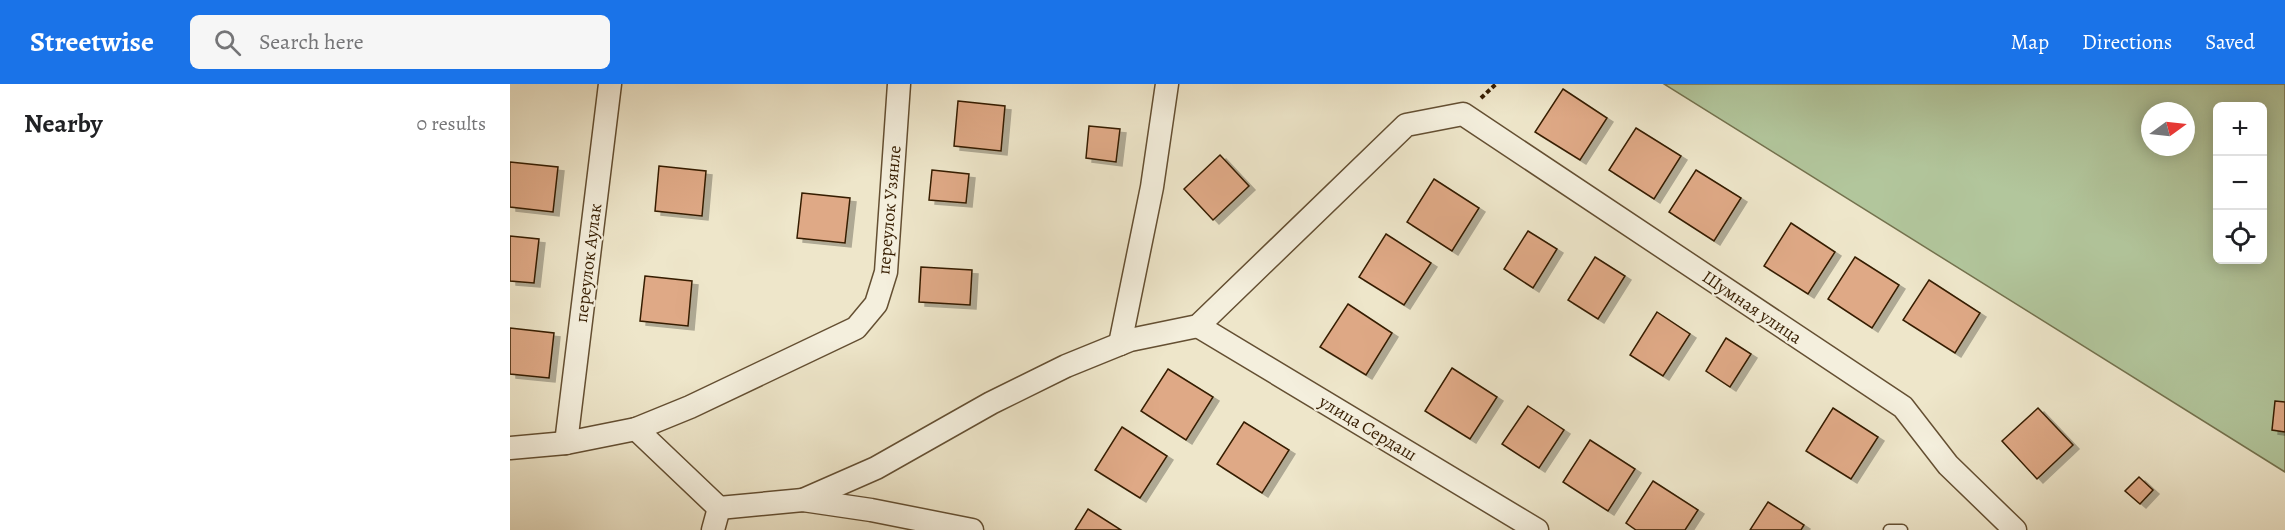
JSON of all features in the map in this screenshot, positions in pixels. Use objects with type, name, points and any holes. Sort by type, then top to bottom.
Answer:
[{"type":"street","name":"переулок Аулак","points":[[566,442],[610,84]]},
{"type":"street","name":"переулок Узянле","points":[[636,429],[690,407],[856,328],[876,304],[886,272],[899,84]]},
{"type":"street","points":[[1119,344],[1152,187],[1167,84]]},
{"type":"street","name":"Шумная улица","points":[[1198,326],[1406,125],[1463,114],[1903,407],[1948,465],[2015,530]]},
{"type":"street","points":[[803,500],[876,468],[991,403],[1066,366],[1119,344],[1198,326]]},
{"type":"street","name":"улица Сердаш","points":[[1198,326],[1537,530]]},
{"type":"street","points":[[510,448],[566,442],[636,429],[719,508],[803,500],[871,510],[972,530]]},
{"type":"street","points":[[871,510],[871,486],[876,468]]},
{"type":"street","points":[[713,530],[719,508]]},
{"type":"lane","points":[[1889,530],[1902,530]]},
{"type":"green space","points":[[1664,84],[2285,84],[2285,472]]},
{"type":"building","points":[[1563,89],[1607,118],[1580,160],[1535,132]]},
{"type":"building","points":[[958,101],[1005,106],[1001,151],[954,146]]},
{"type":"building","points":[[1089,126],[1120,129],[1116,162],[1086,158]]},
{"type":"building","points":[[1636,128],[1681,156],[1654,199],[1609,170]]},
{"type":"building","points":[[1220,155],[1249,186],[1213,220],[1184,189]]},
{"type":"building","points":[[510,162],[558,167],[553,212],[510,207]]},
{"type":"building","points":[[659,166],[706,171],[702,216],[655,211]]},
{"type":"building","points":[[932,170],[969,174],[966,203],[929,200]]},
{"type":"building","points":[[1696,170],[1741,198],[1714,241],[1669,212]]},
{"type":"building","points":[[1434,179],[1479,208],[1452,251],[1407,222]]},
{"type":"building","points":[[802,193],[850,198],[845,243],[797,238]]},
{"type":"building","points":[[1791,223],[1835,252],[1808,294],[1764,266]]},
{"type":"building","points":[[1528,231],[1557,249],[1533,288],[1504,269]]},
{"type":"building","points":[[1386,234],[1431,263],[1404,305],[1359,277]]},
{"type":"building","points":[[510,236],[539,239],[534,283],[510,281]]},
{"type":"building","points":[[1595,257],[1625,276],[1598,319],[1568,300]]},
{"type":"building","points":[[1855,257],[1899,285],[1872,328],[1828,299]]},
{"type":"building","points":[[921,267],[972,270],[970,305],[919,302]]},
{"type":"building","points":[[645,276],[692,281],[688,326],[640,321]]},
{"type":"building","points":[[1929,280],[1980,313],[1955,353],[1903,320]]},
{"type":"building","points":[[1348,304],[1392,333],[1366,375],[1320,347]]},
{"type":"building","points":[[1657,312],[1690,334],[1663,376],[1630,355]]},
{"type":"building","points":[[510,328],[554,333],[549,378],[510,374]]},
{"type":"building","points":[[1726,338],[1751,354],[1730,387],[1706,371]]},
{"type":"building","points":[[1452,368],[1497,397],[1470,439],[1425,411]]},
{"type":"building","points":[[1168,369],[1213,397],[1186,440],[1141,411]]},
{"type":"building","points":[[2275,401],[2285,402],[2285,432],[2272,430]]},
{"type":"building","points":[[1528,406],[1564,430],[1539,468],[1502,444]]},
{"type":"building","points":[[1833,408],[1878,437],[1851,479],[1806,451]]},
{"type":"building","points":[[2038,408],[2073,445],[2037,479],[2002,441]]},
{"type":"building","points":[[1244,422],[1289,450],[1262,493],[1217,464]]},
{"type":"building","points":[[1122,427],[1167,456],[1140,498],[1095,470]]},
{"type":"building","points":[[1590,440],[1635,469],[1608,511],[1563,482]]},
{"type":"building","points":[[2139,477],[2153,490],[2140,504],[2125,491]]},
{"type":"building","points":[[1653,481],[1698,510],[1685,530],[1636,530],[1626,523]]},
{"type":"building","points":[[1768,502],[1804,525],[1801,530],[1750,530]]},
{"type":"building","points":[[1088,509],[1121,530],[1075,530]]}]
